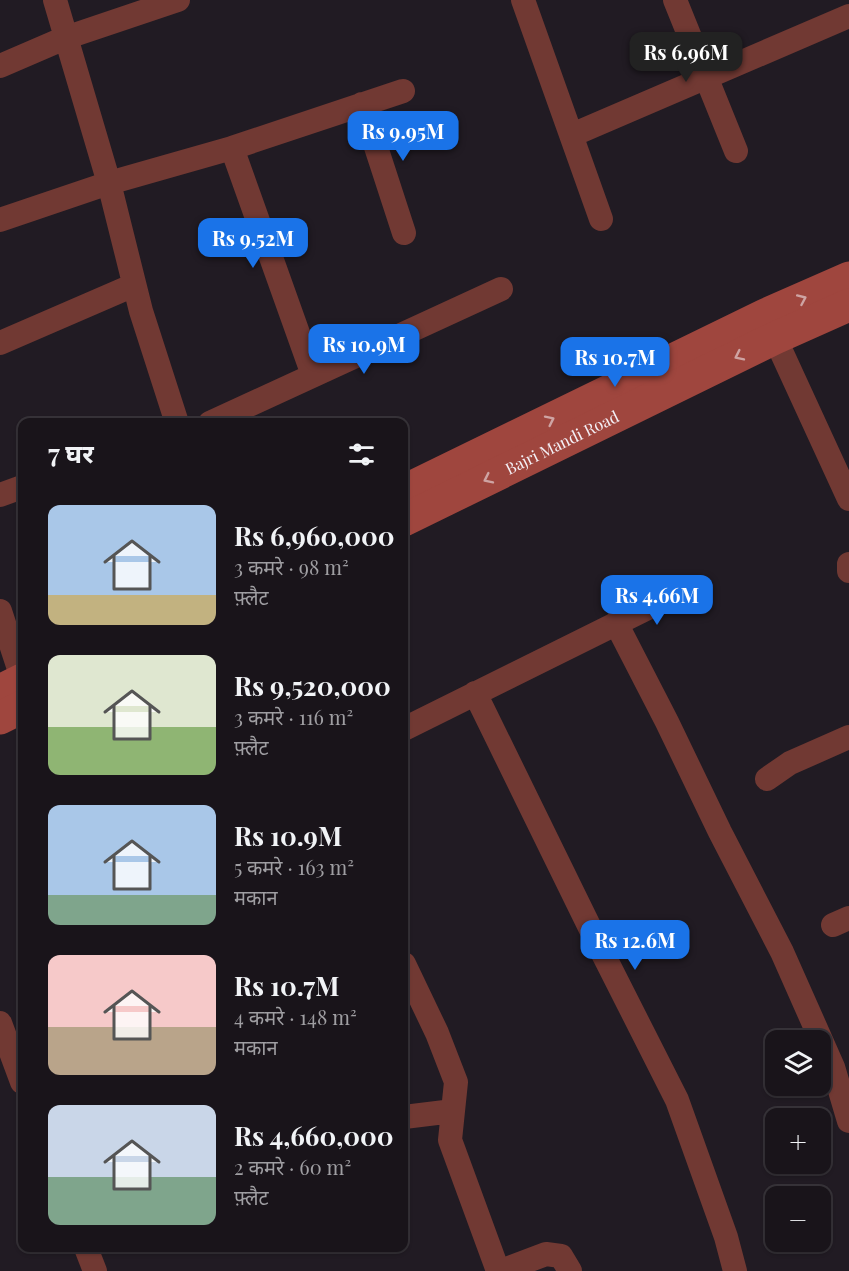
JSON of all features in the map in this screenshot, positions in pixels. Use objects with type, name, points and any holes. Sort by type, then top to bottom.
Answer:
[{"type":"street","points":[[55,0],[109,183],[134,285],[175,418]]},
{"type":"street","points":[[0,66],[65,38],[177,0]]},
{"type":"street","points":[[523,0],[601,219]]},
{"type":"street","points":[[675,0],[736,151]]},
{"type":"street","points":[[572,135],[849,16]]},
{"type":"street","points":[[0,220],[109,183],[232,148],[403,91]]},
{"type":"street","points":[[363,104],[404,234]]},
{"type":"street","points":[[232,148],[313,375]]},
{"type":"street","points":[[408,489],[755,320],[849,278]]},
{"type":"street","points":[[0,343],[134,285]]},
{"type":"street","points":[[221,418],[501,289]]},
{"type":"street","name":"Bajri Mandi Road","points":[[408,518],[775,338],[849,305]]},
{"type":"street","points":[[775,338],[849,499]]},
{"type":"street","points":[[0,495],[18,488]]},
{"type":"street","points":[[849,564],[849,571]]},
{"type":"street","points":[[408,727],[680,592]]},
{"type":"street","points":[[0,611],[18,667]]},
{"type":"street","points":[[616,623],[720,832],[841,1060],[849,1121]]},
{"type":"street","points":[[0,691],[18,681]]},
{"type":"street","points":[[476,693],[677,1100],[726,1237],[735,1271]]},
{"type":"street","points":[[0,718],[18,709]]},
{"type":"street","points":[[766,779],[789,764],[849,737]]},
{"type":"street","points":[[408,972],[437,1033],[456,1082],[450,1140],[499,1271],[546,1254],[561,1256],[570,1271]]},
{"type":"street","points":[[0,1023],[18,1071]]},
{"type":"street","points":[[408,1117],[453,1111]]},
{"type":"street","points":[[87,1252],[94,1271]]}]
